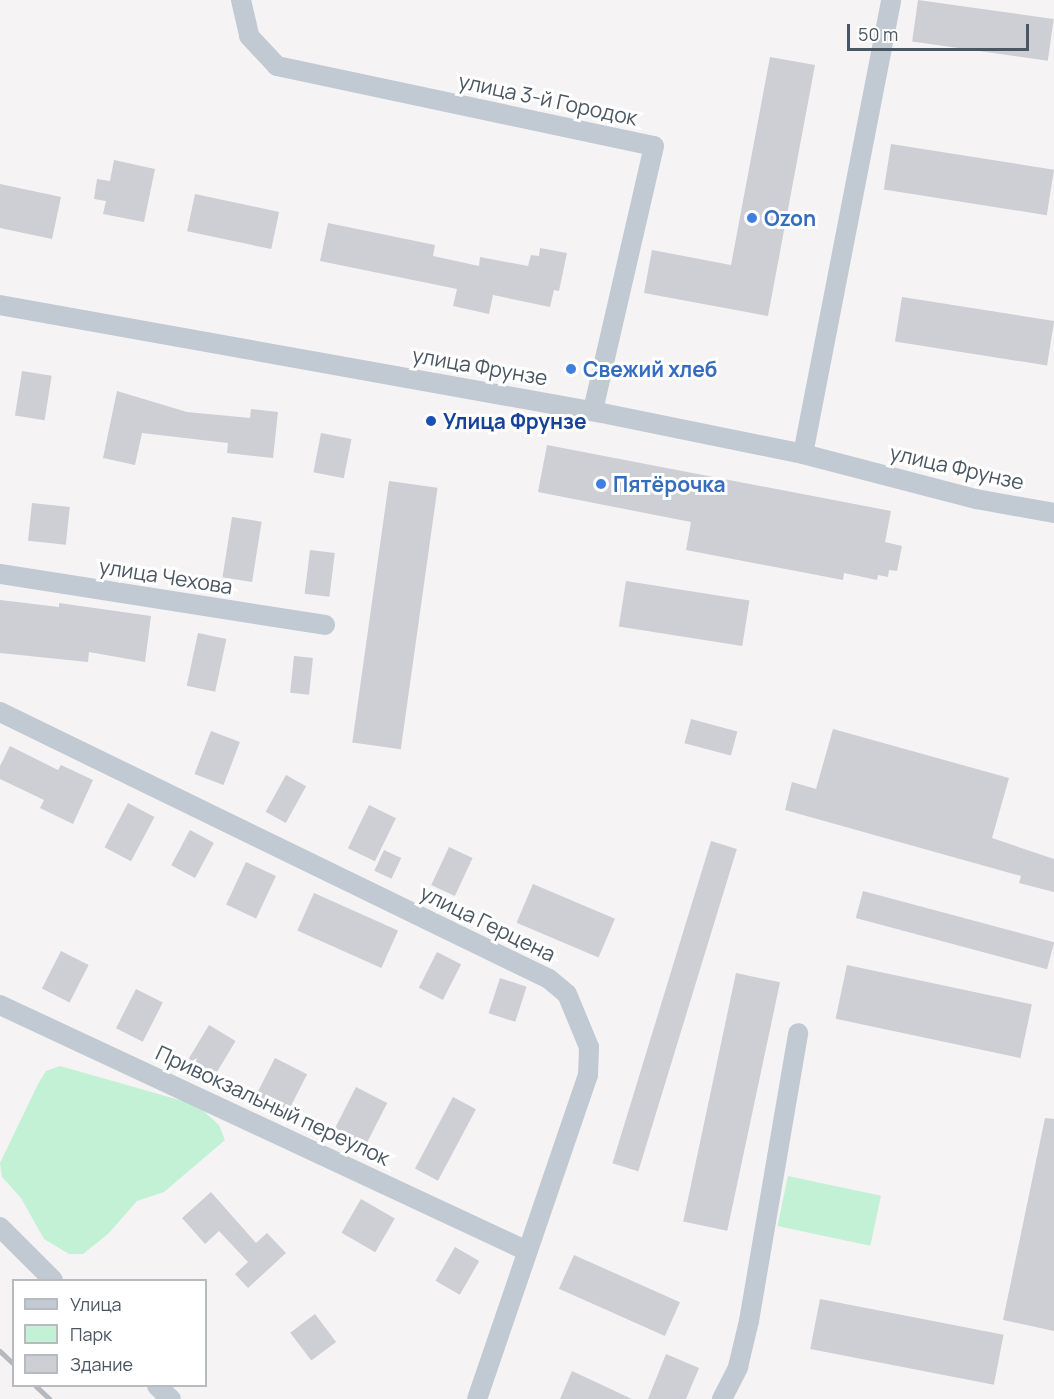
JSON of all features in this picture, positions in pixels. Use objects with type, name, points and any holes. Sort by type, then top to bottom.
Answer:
[{"type":"street","name":"улица 3-й Городок","points":[[241,0],[249,36],[277,66],[654,146],[593,411]]},
{"type":"street","points":[[803,454],[891,0]]},
{"type":"street","name":"улица Фрунзе","points":[[0,305],[593,411],[803,454],[976,499],[1054,513]]},
{"type":"street","name":"улица Чехова","points":[[0,574],[325,625]]},
{"type":"street","name":"улица Герцена","points":[[0,712],[549,979],[567,994],[589,1047],[588,1075],[582,1104],[525,1250],[477,1399]]},
{"type":"street","name":"Привокзальный переулок","points":[[0,1005],[525,1250]]},
{"type":"street","points":[[722,1399],[738,1367],[749,1322],[798,1033]]},
{"type":"street","points":[[0,1227],[51,1279]]},
{"type":"street","points":[[158,1387],[171,1399]]},
{"type":"green space","points":[[60,1066],[197,1105],[219,1125],[225,1140],[164,1192],[137,1201],[108,1234],[83,1254],[69,1254],[44,1239],[21,1198],[2,1177],[0,1163],[46,1071]]},
{"type":"green space","points":[[788,1176],[881,1196],[870,1246],[777,1226]]},
{"type":"building","points":[[918,0],[1054,19],[1048,61],[912,42]]},
{"type":"building","points":[[770,57],[815,65],[768,316],[644,293],[652,250],[731,265]]},
{"type":"building","points":[[891,144],[1054,170],[1047,215],[884,189]]},
{"type":"building","points":[[114,160],[155,169],[144,222],[103,214],[106,201],[94,199],[97,179],[110,181]]},
{"type":"building","points":[[0,184],[61,197],[52,239],[0,228]]},
{"type":"building","points":[[195,194],[279,212],[271,249],[187,231]]},
{"type":"building","points":[[328,223],[435,245],[433,256],[479,266],[480,257],[528,266],[531,255],[539,256],[540,248],[567,253],[559,291],[554,290],[550,307],[493,295],[489,314],[453,306],[457,289],[320,261]]},
{"type":"building","points":[[902,297],[1054,321],[1047,366],[895,341]]},
{"type":"building","points":[[22,371],[52,376],[45,420],[15,415]]},
{"type":"building","points":[[117,391],[187,412],[250,418],[251,409],[278,412],[273,458],[227,453],[228,443],[142,433],[135,465],[103,458]]},
{"type":"building","points":[[321,433],[351,439],[344,478],[313,472]]},
{"type":"building","points":[[547,445],[891,511],[885,542],[902,546],[897,571],[889,570],[888,577],[878,575],[877,580],[844,573],[843,580],[686,550],[691,522],[538,492]]},
{"type":"building","points":[[389,481],[438,488],[401,749],[352,742]]},
{"type":"building","points":[[32,503],[70,507],[66,545],[28,541]]},
{"type":"building","points":[[232,517],[262,522],[252,582],[222,577]]},
{"type":"building","points":[[310,550],[335,553],[329,597],[305,594]]},
{"type":"building","points":[[626,581],[749,601],[742,646],[619,626]]},
{"type":"building","points":[[0,600],[59,607],[59,603],[151,616],[145,662],[89,652],[88,662],[0,653]]},
{"type":"building","points":[[198,633],[226,639],[215,692],[187,686]]},
{"type":"building","points":[[294,656],[313,658],[309,695],[290,693]]},
{"type":"building","points":[[691,719],[737,731],[731,756],[685,743]]},
{"type":"building","points":[[833,729],[1009,778],[992,838],[1054,859],[1054,892],[1019,883],[1021,876],[785,810],[792,782],[816,789]]},
{"type":"building","points":[[211,731],[240,742],[223,785],[195,774]]},
{"type":"building","points":[[10,746],[58,770],[61,765],[93,780],[73,824],[40,808],[44,800],[0,779],[0,766]]},
{"type":"building","points":[[286,775],[306,786],[286,823],[266,812]]},
{"type":"building","points":[[128,803],[154,817],[131,861],[105,847]]},
{"type":"building","points":[[369,805],[396,818],[375,861],[348,848]]},
{"type":"building","points":[[190,830],[214,843],[195,878],[171,865]]},
{"type":"building","points":[[711,841],[737,849],[638,1171],[612,1163]]},
{"type":"building","points":[[449,847],[473,858],[455,896],[431,885]]},
{"type":"building","points":[[384,850],[401,858],[391,879],[374,871]]},
{"type":"building","points":[[246,862],[276,876],[256,919],[226,905]]},
{"type":"building","points":[[533,884],[615,919],[599,957],[517,923]]},
{"type":"building","points":[[863,891],[1054,942],[1047,969],[856,918]]},
{"type":"building","points":[[314,893],[398,930],[381,968],[297,930]]},
{"type":"building","points":[[61,951],[89,965],[70,1002],[42,988]]},
{"type":"building","points":[[437,952],[461,964],[443,1000],[419,988]]},
{"type":"building","points":[[847,965],[1032,1004],[1020,1058],[836,1019]]},
{"type":"building","points":[[736,973],[780,982],[727,1231],[683,1221]]},
{"type":"building","points":[[500,978],[527,987],[515,1022],[489,1013]]},
{"type":"building","points":[[136,989],[163,1003],[143,1042],[116,1028]]},
{"type":"building","points":[[209,1025],[236,1041],[214,1077],[187,1061]]},
{"type":"building","points":[[275,1058],[307,1074],[288,1112],[256,1095]]},
{"type":"building","points":[[356,1087],[387,1103],[366,1144],[335,1128]]},
{"type":"building","points":[[453,1097],[476,1109],[438,1181],[415,1169]]},
{"type":"building","points":[[1045,1118],[1054,1119],[1054,1331],[1003,1320]]},
{"type":"building","points":[[211,1192],[256,1243],[267,1233],[286,1253],[248,1288],[235,1274],[248,1262],[219,1231],[205,1244],[182,1218]]},
{"type":"building","points":[[361,1199],[395,1218],[375,1252],[342,1233]]},
{"type":"building","points":[[455,1247],[479,1261],[460,1295],[436,1281]]},
{"type":"building","points":[[574,1255],[680,1302],[665,1336],[559,1289]]},
{"type":"building","points":[[820,1299],[1004,1335],[994,1385],[810,1349]]},
{"type":"building","points":[[315,1314],[336,1342],[311,1361],[290,1333]]},
{"type":"building","points":[[666,1354],[699,1368],[686,1399],[648,1399]]},
{"type":"building","points":[[572,1371],[632,1399],[560,1399]]},
{"type":"railway","points":[[0,1351],[12,1362]]},
{"type":"railway","points":[[37,1387],[50,1399]]},
{"type":"place","name":"Ozon","points":[[752,218]]},
{"type":"place","name":"Свежий хлеб","points":[[571,369]]},
{"type":"place","name":"Улица Фрунзе","points":[[431,421]]},
{"type":"place","name":"Пятёрочка","points":[[601,484]]}]
